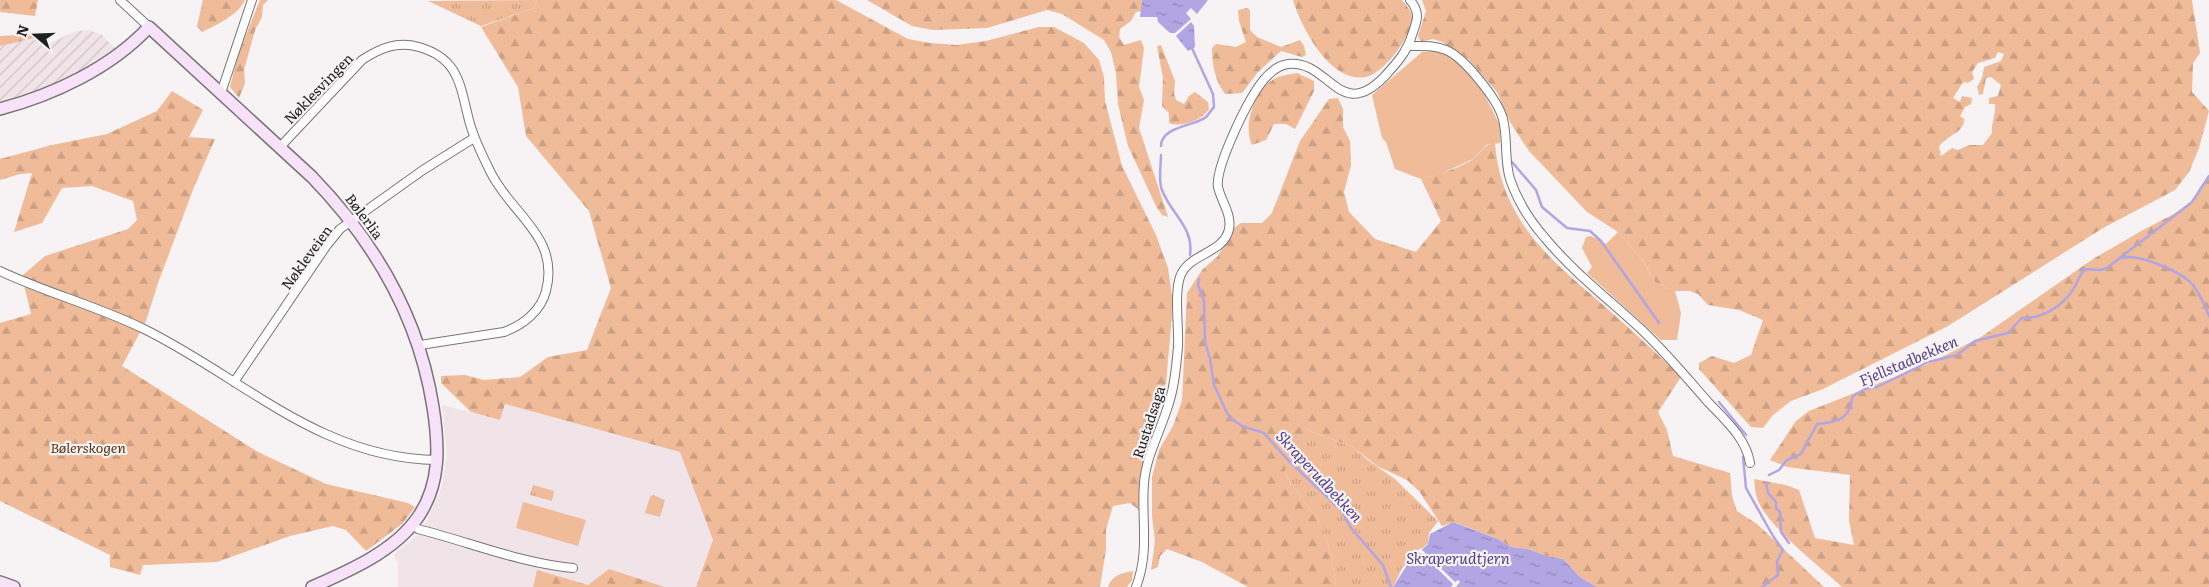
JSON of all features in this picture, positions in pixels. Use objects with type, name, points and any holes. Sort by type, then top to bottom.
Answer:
[{"type":"street","name":"Bølerlia","points":[[120,0],[280,147],[336,202],[370,247],[392,282],[420,345],[430,383],[434,414],[437,460],[435,478],[430,495],[412,525],[395,541],[359,565],[312,587]]},
{"type":"street","points":[[221,94],[252,0]]},
{"type":"street","points":[[1410,0],[1417,8],[1418,17],[1409,46],[1430,45],[1454,54],[1469,69],[1494,101],[1502,117],[1510,180],[1520,202],[1544,237],[1574,269],[1646,334],[1683,372],[1738,435],[1750,463]]},
{"type":"street","points":[[0,109],[45,94],[76,79],[125,50],[149,28]]},
{"type":"street","name":"Nøklesvingen","points":[[280,147],[362,60],[377,50],[402,44],[432,51],[449,64],[461,86],[474,138],[491,174],[543,243],[550,270],[546,294],[533,314],[513,328],[504,332],[420,345]]},
{"type":"street","name":"Rustadsaga","points":[[1136,587],[1145,547],[1145,474],[1171,396],[1178,347],[1179,281],[1187,266],[1220,243],[1227,235],[1229,221],[1218,188],[1219,174],[1245,110],[1259,87],[1270,74],[1283,65],[1299,65],[1318,74],[1336,87],[1355,94],[1372,88],[1396,64],[1409,46]]},
{"type":"street","name":"Nøkleveien","points":[[234,382],[327,245],[340,229],[423,170],[474,138]]},
{"type":"street","points":[[0,271],[144,329],[188,353],[283,414],[329,436],[379,452],[418,460],[437,460]]},
{"type":"street","points":[[412,525],[516,558],[551,566],[573,568]]},
{"type":"street","points":[[0,582],[14,587]]},
{"type":"shaded area","points":[[89,30],[102,35],[115,48],[70,77],[48,88],[0,104],[0,46],[39,37],[43,46],[76,31]]},
{"type":"shaded area","points":[[505,404],[681,452],[713,540],[696,587],[665,587],[609,569],[588,585],[537,570],[533,587],[398,587],[398,564],[394,554],[416,536],[427,521],[441,489],[447,455],[442,405],[500,420]]},
{"type":"green space","points":[[0,0],[38,0],[35,16],[0,12]]},
{"type":"green space","points":[[203,0],[245,0],[242,6],[232,15],[221,23],[202,32],[197,26]]},
{"type":"green space","points":[[260,0],[268,0],[263,5],[262,17],[255,30],[244,70],[245,83],[239,98],[230,87],[239,52]]},
{"type":"green space","points":[[537,0],[836,0],[908,39],[930,43],[957,45],[986,41],[1039,27],[1054,27],[1084,43],[1099,60],[1104,77],[1105,101],[1122,166],[1156,235],[1168,268],[1173,304],[1166,383],[1146,455],[1142,479],[1142,528],[1139,510],[1130,503],[1113,506],[1106,529],[1106,549],[1100,587],[696,587],[713,540],[680,452],[505,404],[500,420],[471,412],[441,383],[441,376],[465,375],[484,380],[520,377],[548,357],[587,350],[611,288],[589,211],[526,136],[518,87],[481,27],[534,8]]},
{"type":"green space","points":[[537,0],[534,8],[481,26],[428,1]]},
{"type":"green space","points":[[867,0],[1142,0],[1141,11],[1136,12],[1131,21],[1120,29],[1119,37],[1124,45],[1141,40],[1144,48],[1139,87],[1144,100],[1139,128],[1168,217],[1162,215],[1157,208],[1128,146],[1118,104],[1116,73],[1111,52],[1104,40],[1062,14],[1047,10],[987,28],[933,30],[912,26]]},
{"type":"green space","points":[[1293,0],[1402,0],[1412,16],[1411,24],[1403,43],[1388,62],[1372,75],[1352,77],[1340,71],[1319,51],[1310,38]]},
{"type":"green space","points":[[1422,0],[2192,0],[2200,53],[2193,63],[2192,92],[2209,111],[2199,148],[2189,172],[2175,190],[2103,228],[1948,326],[1823,389],[1791,401],[1773,415],[1763,428],[1751,427],[1699,369],[1699,363],[1712,356],[1734,363],[1751,355],[1763,320],[1739,310],[1708,305],[1698,294],[1690,291],[1675,291],[1655,282],[1643,261],[1618,232],[1587,212],[1529,151],[1510,122],[1497,92],[1468,59],[1442,42],[1433,39],[1421,42],[1418,36],[1426,11]],"holes":[[[1998,52],[2004,54],[2001,61],[1984,67],[1982,78],[1977,87],[1979,95],[1983,94],[1986,78],[1991,77],[2001,85],[1998,96],[1989,98],[1989,104],[1995,104],[1992,133],[1983,145],[1969,145],[1958,150],[1952,148],[1941,156],[1939,147],[1962,128],[1964,119],[1960,116],[1965,107],[1971,104],[1972,98],[1962,96],[1960,102],[1953,98],[1963,82],[1968,83],[1974,79],[1972,72],[1978,63],[1995,58]]]},
{"type":"green space","points":[[1247,8],[1250,10],[1250,30],[1257,37],[1281,47],[1300,40],[1306,55],[1302,57],[1281,51],[1258,72],[1242,93],[1225,94],[1215,72],[1212,48],[1216,44],[1236,47],[1246,42],[1239,21],[1238,10]]},
{"type":"green space","points":[[33,34],[39,37],[0,46],[0,36]]},
{"type":"green space","points":[[1161,45],[1175,81],[1174,93],[1176,100],[1184,104],[1189,96],[1195,92],[1208,102],[1209,109],[1197,120],[1186,124],[1169,123],[1169,113],[1162,106],[1163,78],[1157,46]]},
{"type":"green space","points":[[1435,51],[1449,55],[1459,63],[1482,90],[1501,127],[1500,143],[1486,145],[1473,159],[1440,174],[1421,179],[1395,169],[1386,142],[1382,138],[1372,95],[1422,52]]},
{"type":"green space","points":[[1297,73],[1314,81],[1314,91],[1295,129],[1286,124],[1274,124],[1266,140],[1252,145],[1249,136],[1250,117],[1257,97],[1263,88],[1278,77]]},
{"type":"green space","name":"Bølerskogen","points":[[172,91],[203,110],[189,137],[215,139],[194,187],[158,283],[146,321],[122,366],[258,452],[326,484],[408,503],[415,507],[402,524],[366,551],[346,530],[333,526],[290,536],[217,562],[143,565],[140,575],[110,567],[110,555],[0,501],[0,323],[31,314],[22,276],[45,256],[128,229],[137,220],[133,201],[92,186],[62,188],[42,223],[14,232],[32,173],[20,174],[0,180],[0,159],[52,145],[107,134],[157,111]]},
{"type":"green space","points":[[1338,98],[1343,109],[1343,127],[1350,141],[1351,165],[1344,192],[1349,212],[1375,239],[1416,252],[1441,221],[1421,179],[1462,165],[1473,159],[1485,147],[1495,143],[1497,162],[1505,190],[1518,216],[1535,241],[1568,274],[1681,377],[1658,412],[1667,430],[1673,456],[1730,473],[1732,496],[1737,511],[1757,524],[1824,587],[1597,587],[1580,577],[1563,559],[1547,556],[1528,549],[1511,547],[1498,539],[1454,522],[1442,526],[1419,491],[1407,480],[1377,466],[1353,447],[1307,430],[1290,454],[1285,470],[1324,534],[1332,560],[1336,587],[1248,587],[1202,562],[1167,549],[1160,556],[1158,567],[1151,570],[1155,541],[1152,516],[1152,477],[1159,450],[1173,426],[1182,401],[1187,293],[1202,270],[1218,256],[1231,230],[1241,223],[1262,223],[1272,213],[1300,141],[1329,99]]},
{"type":"green space","points":[[2209,175],[2209,587],[1842,587],[1771,521],[1757,498],[1754,479],[1786,485],[1799,490],[1815,538],[1854,545],[1849,521],[1850,475],[1787,467],[1770,460],[1796,421],[1809,411],[1930,363],[1981,337],[2093,259],[2189,204],[2201,190]]},
{"type":"green space","points":[[1618,232],[1643,261],[1655,282],[1675,291],[1681,313],[1677,340],[1661,340],[1587,273],[1592,267],[1582,248],[1586,237],[1591,236],[1606,244]]},
{"type":"green space","points":[[1307,430],[1353,447],[1395,479],[1438,521],[1429,533],[1428,543],[1402,568],[1393,587],[1336,587],[1332,560],[1324,534],[1285,470],[1287,459]]},
{"type":"green space","points":[[533,485],[554,491],[552,501],[530,495]]},
{"type":"green space","points":[[653,495],[665,500],[660,517],[645,513],[650,497]]},
{"type":"green space","points":[[523,502],[586,520],[578,546],[516,528]]},
{"type":"green space","points":[[609,569],[665,587],[533,587],[537,570],[588,585]]},
{"type":"green space","points":[[1133,571],[1132,580],[1127,587],[1108,587],[1115,577]]},
{"type":"water","points":[[1142,0],[1208,0],[1197,14],[1191,8],[1186,13],[1191,19],[1175,33],[1170,33],[1158,22],[1157,17],[1140,17]]},
{"type":"water","points":[[1191,22],[1194,26],[1195,47],[1188,51],[1176,36]]},
{"type":"water","name":"Skraperudtjern","points":[[1453,522],[1498,539],[1511,547],[1528,549],[1547,556],[1563,559],[1580,577],[1597,587],[1393,587],[1409,562],[1428,544],[1430,534]]},
{"type":"pier","points":[[1420,548],[1455,582],[1458,580],[1460,582],[1456,587],[1451,587],[1453,584],[1422,554],[1417,552]]},
{"type":"waterway","name":"Skraperudbekken","points":[[1161,146],[1167,134],[1180,127],[1201,120],[1214,107],[1213,94],[1191,46]]},
{"type":"waterway","name":"Skraperudbekken","points":[[1161,155],[1161,186],[1166,199],[1189,236],[1190,255]]},
{"type":"waterway","points":[[1512,162],[1536,190],[1542,207],[1567,228],[1590,231],[1601,241],[1659,323]]},
{"type":"waterway","name":"Fjellstadbekken","points":[[1769,475],[1779,470],[1787,460],[1801,454],[1817,424],[1836,421],[1844,417],[1850,408],[1853,396],[1865,389],[1877,387],[1928,362],[1957,355],[1975,341],[2008,333],[2022,318],[2043,315],[2061,304],[2074,288],[2084,269],[2100,270],[2107,268],[2192,202],[2209,176]]},
{"type":"waterway","points":[[2122,258],[2129,257],[2149,261],[2180,275],[2196,289],[2209,316]]},
{"type":"waterway","name":"Skraperudbekken","points":[[1199,279],[1198,285],[1204,301],[1205,342],[1214,385],[1229,417],[1242,426],[1264,433],[1287,459],[1341,510],[1351,528],[1383,565],[1391,587]]},
{"type":"waterway","points":[[1719,402],[1746,435]]},
{"type":"waterway","points":[[1743,457],[1746,488],[1783,550],[1777,561],[1778,575],[1762,587]]},
{"type":"waterway","name":"Fjellstadbekken","points":[[1766,483],[1768,493],[1776,502],[1776,508],[1780,512],[1781,532],[1789,543]]}]
